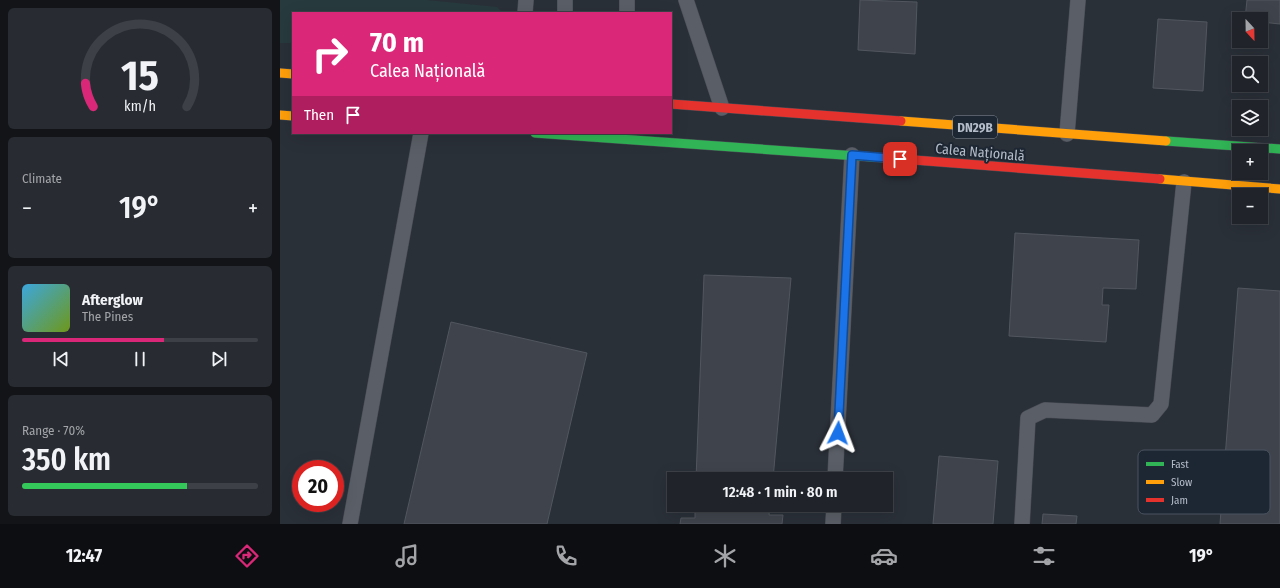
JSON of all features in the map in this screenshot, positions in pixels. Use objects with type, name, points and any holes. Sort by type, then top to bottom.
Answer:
[{"type":"main road","points":[[280,73],[292,74]]},
{"type":"main road","name":"Calea Națională","points":[[672,104],[1280,149]]},
{"type":"main road","points":[[280,115],[292,116]]},
{"type":"main road","name":"Calea Națională","points":[[549,134],[852,155],[1280,189]]},
{"type":"lane","points":[[525,12],[526,0]]},
{"type":"lane","points":[[565,0],[565,12]]},
{"type":"lane","points":[[627,0],[627,12]]},
{"type":"lane","points":[[686,0],[722,108]]},
{"type":"lane","points":[[1067,134],[1078,0]]},
{"type":"lane","points":[[350,524],[421,134]]},
{"type":"lane","points":[[835,472],[852,155]]},
{"type":"lane","points":[[1022,524],[1028,418],[1045,410],[1152,415],[1161,404],[1184,182]]},
{"type":"lane","points":[[833,524],[834,512]]},
{"type":"green space","points":[[280,0],[427,0],[497,7],[502,12],[292,12],[292,43],[280,43]]},
{"type":"building","points":[[860,0],[917,2],[915,54],[858,50]]},
{"type":"building","points":[[1247,0],[1280,0],[1280,24],[1268,23],[1268,12],[1246,12]]},
{"type":"building","points":[[1158,19],[1207,22],[1203,91],[1153,88]]},
{"type":"building","points":[[1015,233],[1139,240],[1136,289],[1103,288],[1102,305],[1109,305],[1106,342],[1009,336]]},
{"type":"building","points":[[704,275],[791,278],[774,472],[696,472]]},
{"type":"building","points":[[1238,288],[1280,291],[1280,524],[1220,524],[1221,514],[1270,514],[1270,450],[1226,450]]},
{"type":"building","points":[[451,322],[587,353],[547,524],[404,524]]},
{"type":"building","points":[[939,456],[998,461],[993,524],[933,524]]},
{"type":"building","points":[[695,512],[769,512],[769,515],[783,515],[782,524],[680,524],[681,518],[695,518]]},
{"type":"building","points":[[1043,514],[1077,516],[1076,524],[1042,524]]},
{"type":"traffic: fast","points":[[549,134],[914,160]]},
{"type":"traffic: fast","points":[[1166,141],[1280,149]]},
{"type":"traffic: slow","points":[[280,73],[292,74]]},
{"type":"traffic: slow","points":[[280,115],[292,116]]},
{"type":"traffic: slow","points":[[901,121],[1166,141]]},
{"type":"traffic: slow","points":[[1160,179],[1280,189]]},
{"type":"traffic: jam","points":[[672,104],[901,121]]},
{"type":"traffic: jam","points":[[914,160],[1160,179]]},
{"type":"route","points":[[838,433],[852,155],[900,159]]}]
